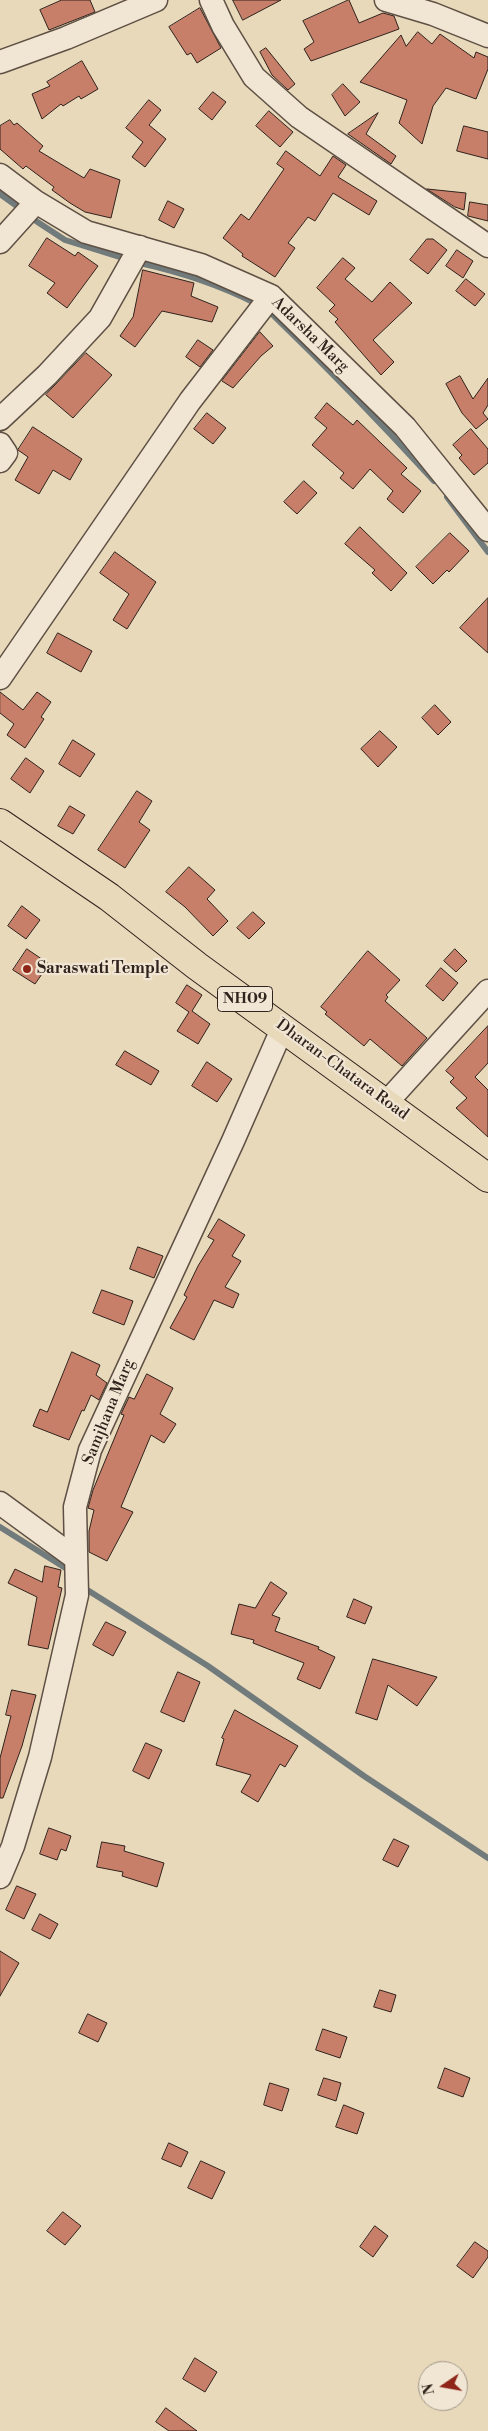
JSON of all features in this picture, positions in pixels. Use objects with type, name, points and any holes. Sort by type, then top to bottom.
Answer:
[{"type":"main road","name":"Dharan-Chatara Road","points":[[0,823],[109,897],[197,966],[387,1102],[488,1178]]},
{"type":"street","points":[[0,62],[66,38],[156,0]]},
{"type":"street","points":[[211,0],[223,26],[254,77],[299,117],[488,246]]},
{"type":"street","points":[[386,0],[433,14],[488,36]]},
{"type":"street","name":"Adarsha Marg","points":[[0,176],[36,202],[86,232],[201,265],[271,296],[405,427],[488,530]]},
{"type":"street","points":[[0,242],[36,202]]},
{"type":"street","points":[[0,419],[48,374],[100,318],[140,247]]},
{"type":"street","points":[[0,678],[190,401],[271,296]]},
{"type":"street","points":[[0,444],[6,453],[0,461]]},
{"type":"street","points":[[387,1102],[488,991]]},
{"type":"street","name":"Samjhana Marg","points":[[0,1877],[13,1846],[40,1757],[77,1595],[75,1558],[76,1507],[90,1450],[221,1167],[283,1027]]},
{"type":"street","points":[[0,1503],[75,1558]]},
{"type":"building","points":[[62,0],[90,0],[95,12],[49,30],[40,10]]},
{"type":"building","points":[[233,0],[281,0],[243,20]]},
{"type":"building","points":[[349,0],[359,23],[383,13],[394,16],[399,29],[311,61],[304,49],[314,42],[303,21]]},
{"type":"building","points":[[200,8],[221,48],[197,63],[191,53],[187,55],[169,27]]},
{"type":"building","points":[[418,32],[432,44],[440,34],[474,58],[476,52],[488,57],[488,69],[476,99],[446,88],[433,106],[422,144],[399,123],[407,100],[360,82],[401,35],[406,46]]},
{"type":"building","points":[[266,48],[295,84],[288,90],[272,75],[260,52]]},
{"type":"building","points":[[82,61],[98,89],[81,99],[79,96],[63,106],[61,104],[42,119],[32,94],[50,86],[47,82]]},
{"type":"building","points":[[343,84],[360,102],[345,116],[332,95]]},
{"type":"building","points":[[213,92],[226,102],[212,120],[199,109]]},
{"type":"building","points":[[149,100],[161,110],[149,125],[166,139],[145,167],[132,157],[143,142],[126,128]]},
{"type":"building","points":[[269,111],[293,132],[280,147],[256,126]]},
{"type":"building","points":[[378,113],[366,134],[396,156],[391,164],[348,134]]},
{"type":"building","points":[[10,120],[14,125],[17,123],[43,146],[39,151],[84,178],[90,169],[120,180],[111,218],[85,212],[70,203],[52,190],[54,187],[26,166],[23,169],[0,149],[0,126]]},
{"type":"building","points":[[464,126],[488,132],[488,159],[457,151]]},
{"type":"building","points":[[286,151],[320,176],[333,156],[346,165],[338,177],[377,201],[369,215],[333,193],[315,221],[308,217],[288,243],[295,248],[275,277],[242,256],[243,254],[223,238],[241,214],[249,220],[284,169],[277,164]]},
{"type":"building","points":[[427,189],[466,193],[464,210],[455,207]]},
{"type":"building","points":[[168,201],[184,209],[174,228],[159,220]]},
{"type":"building","points":[[470,202],[488,205],[488,221],[468,216]]},
{"type":"building","points":[[47,238],[75,256],[78,252],[98,266],[67,308],[47,293],[55,283],[29,266]]},
{"type":"building","points":[[427,239],[433,239],[447,250],[428,274],[410,260]]},
{"type":"building","points":[[457,250],[473,261],[463,278],[446,266]]},
{"type":"building","points":[[343,258],[355,268],[345,279],[372,302],[390,282],[412,303],[373,340],[394,362],[381,375],[335,322],[338,319],[329,311],[335,305],[317,288]]},
{"type":"building","points":[[143,270],[194,283],[191,296],[218,307],[212,322],[162,311],[135,347],[120,336],[133,317]]},
{"type":"building","points":[[466,279],[485,294],[475,306],[456,291]]},
{"type":"building","points":[[260,332],[273,346],[261,356],[233,388],[222,381]]},
{"type":"building","points":[[198,340],[213,350],[200,367],[186,357]]},
{"type":"building","points":[[86,353],[112,375],[73,418],[46,395]]},
{"type":"building","points":[[460,376],[473,399],[488,378],[488,405],[483,413],[488,419],[476,429],[462,413],[446,384]]},
{"type":"building","points":[[327,403],[353,425],[357,420],[407,468],[401,474],[421,491],[403,513],[387,499],[393,491],[370,469],[353,489],[340,478],[344,473],[312,445],[327,428],[315,418]]},
{"type":"building","points":[[207,413],[226,428],[213,444],[194,429]]},
{"type":"building","points":[[33,427],[82,459],[70,480],[53,470],[39,494],[15,480],[28,457],[18,450]]},
{"type":"building","points":[[471,429],[488,449],[488,463],[474,475],[459,458],[462,455],[453,445]]},
{"type":"building","points":[[304,481],[317,493],[297,514],[284,502]]},
{"type":"building","points":[[360,527],[407,573],[391,591],[372,573],[375,570],[345,544]]},
{"type":"building","points":[[450,533],[469,551],[449,572],[447,570],[433,584],[416,567]]},
{"type":"building","points":[[115,552],[156,582],[127,629],[113,620],[129,594],[100,573]]},
{"type":"building","points":[[488,598],[488,653],[460,628]]},
{"type":"building","points":[[58,633],[92,651],[81,672],[47,653]]},
{"type":"building","points":[[0,692],[23,710],[37,692],[51,702],[41,717],[44,719],[25,748],[7,735],[14,724],[0,713]]},
{"type":"building","points":[[435,705],[451,722],[438,735],[422,718]]},
{"type":"building","points":[[380,731],[397,747],[378,767],[361,749]]},
{"type":"building","points":[[73,740],[95,754],[80,777],[59,764]]},
{"type":"building","points":[[26,758],[44,771],[30,793],[11,779]]},
{"type":"building","points":[[137,791],[152,801],[139,822],[150,830],[125,868],[98,850]]},
{"type":"building","points":[[70,806],[85,815],[73,834],[58,826]]},
{"type":"building","points":[[189,867],[215,890],[207,899],[228,921],[213,936],[185,907],[166,892]]},
{"type":"building","points":[[22,906],[40,920],[26,939],[8,926]]},
{"type":"building","points":[[253,912],[265,923],[249,939],[237,928]]},
{"type":"building","points":[[27,949],[49,964],[35,984],[13,970]]},
{"type":"building","points":[[455,949],[467,961],[456,972],[444,961]]},
{"type":"building","points":[[368,951],[400,980],[386,995],[388,997],[385,1001],[427,1038],[402,1066],[370,1039],[364,1046],[325,1014],[327,1012],[321,1007]]},
{"type":"building","points":[[441,968],[458,983],[443,1001],[426,986]]},
{"type":"building","points":[[187,985],[202,995],[192,1011],[210,1024],[198,1044],[177,1031],[189,1012],[176,1003]]},
{"type":"building","points":[[488,1026],[488,1063],[475,1077],[488,1090],[488,1137],[456,1108],[467,1098],[450,1082],[454,1078],[446,1071]]},
{"type":"building","points":[[125,1051],[159,1071],[151,1085],[116,1065]]},
{"type":"building","points":[[207,1062],[232,1079],[217,1102],[192,1086]]},
{"type":"building","points":[[219,1219],[245,1235],[232,1256],[241,1261],[225,1287],[239,1294],[233,1308],[214,1300],[194,1340],[170,1328],[187,1297],[184,1295],[198,1266],[214,1240],[208,1237]]},
{"type":"building","points":[[138,1247],[163,1256],[154,1278],[130,1269]]},
{"type":"building","points":[[102,1290],[133,1301],[124,1325],[93,1313]]},
{"type":"building","points":[[72,1352],[100,1365],[96,1375],[107,1383],[99,1400],[91,1395],[69,1440],[33,1426],[40,1409],[47,1412]]},
{"type":"building","points":[[147,1374],[173,1388],[160,1414],[176,1424],[164,1443],[151,1435],[121,1507],[133,1512],[107,1561],[89,1552],[89,1531],[94,1510],[88,1508],[93,1490],[124,1415],[121,1414],[129,1397],[134,1399]]},
{"type":"building","points":[[45,1566],[61,1570],[58,1587],[62,1588],[48,1649],[28,1645],[37,1597],[8,1583],[15,1569],[42,1582]]},
{"type":"building","points":[[271,1582],[287,1593],[272,1615],[280,1618],[275,1631],[319,1647],[318,1649],[335,1657],[320,1689],[297,1679],[304,1663],[253,1643],[254,1640],[231,1634],[239,1604],[255,1608]]},
{"type":"building","points":[[354,1599],[372,1607],[365,1624],[347,1617]]},
{"type":"building","points":[[106,1622],[126,1632],[113,1656],[93,1645]]},
{"type":"building","points":[[373,1659],[437,1677],[417,1706],[388,1685],[377,1720],[356,1713]]},
{"type":"building","points":[[178,1672],[200,1682],[184,1722],[161,1712]]},
{"type":"building","points":[[12,1690],[36,1695],[22,1746],[3,1798],[0,1798],[0,1758],[11,1716],[6,1715]]},
{"type":"building","points":[[235,1710],[298,1746],[285,1767],[280,1764],[258,1802],[241,1792],[251,1775],[216,1765],[224,1739],[222,1738]]},
{"type":"building","points":[[146,1743],[162,1750],[149,1779],[133,1771]]},
{"type":"building","points":[[49,1828],[71,1836],[66,1851],[61,1849],[57,1860],[40,1854]]},
{"type":"building","points":[[394,1839],[409,1846],[398,1867],[383,1860]]},
{"type":"building","points":[[102,1842],[125,1846],[124,1851],[164,1863],[157,1887],[122,1876],[123,1872],[97,1867]]},
{"type":"building","points":[[17,1886],[36,1894],[24,1919],[6,1910]]},
{"type":"building","points":[[40,1914],[58,1924],[50,1939],[32,1930]]},
{"type":"building","points":[[0,1951],[19,1963],[0,1996]]},
{"type":"building","points":[[380,1990],[396,1995],[391,2012],[374,2007]]},
{"type":"building","points":[[88,2014],[107,2023],[98,2042],[79,2033]]},
{"type":"building","points":[[323,2029],[347,2037],[340,2058],[316,2050]]},
{"type":"building","points":[[445,2068],[470,2078],[463,2097],[438,2088]]},
{"type":"building","points":[[324,2078],[341,2083],[336,2101],[318,2095]]},
{"type":"building","points":[[270,2083],[289,2089],[282,2111],[264,2105]]},
{"type":"building","points":[[344,2105],[364,2113],[357,2134],[336,2127]]},
{"type":"building","points":[[169,2143],[188,2152],[181,2167],[162,2159]]},
{"type":"building","points":[[201,2161],[225,2172],[212,2199],[188,2188]]},
{"type":"building","points":[[63,2212],[81,2226],[65,2245],[47,2231]]},
{"type":"building","points":[[375,2226],[388,2236],[373,2257],[360,2247]]},
{"type":"building","points":[[475,2242],[488,2251],[488,2257],[473,2278],[457,2266]]},
{"type":"building","points":[[195,2358],[217,2372],[205,2392],[183,2379]]},
{"type":"building","points":[[166,2408],[197,2431],[169,2431],[156,2422]]},
{"type":"waterway","points":[[0,194],[21,209]]},
{"type":"waterway","points":[[36,221],[65,240],[126,259]]},
{"type":"waterway","points":[[140,263],[199,279],[255,303]]},
{"type":"waterway","points":[[270,312],[354,395],[434,481]]},
{"type":"waterway","points":[[447,497],[488,552]]},
{"type":"waterway","points":[[0,1527],[67,1569]]},
{"type":"waterway","points":[[89,1591],[208,1666],[364,1776],[488,1858]]},
{"type":"place","name":"Saraswati Temple","points":[[27,969]]}]
